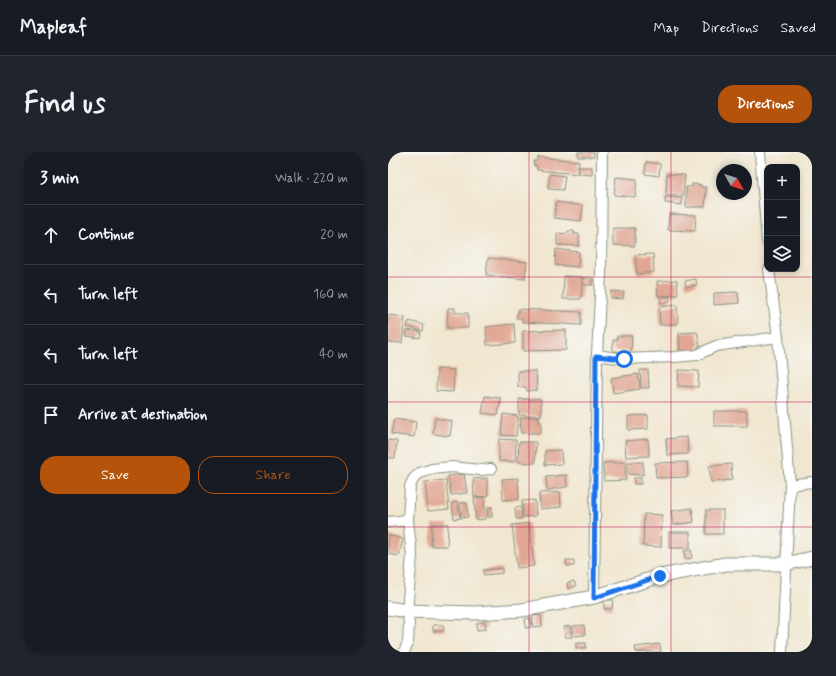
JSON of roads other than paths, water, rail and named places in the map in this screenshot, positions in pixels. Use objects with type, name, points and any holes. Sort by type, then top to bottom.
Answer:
[{"type":"main road","points":[[388,608],[407,611],[475,613],[522,610],[594,598],[660,576],[726,564],[785,564],[812,558]]},
{"type":"street","points":[[594,598],[596,356],[601,275],[602,152]]},
{"type":"street","points":[[760,152],[767,236]]},
{"type":"street","points":[[770,272],[778,337],[790,486],[785,564],[782,652]]},
{"type":"street","points":[[596,356],[624,359],[697,355],[716,346],[778,337]]},
{"type":"street","points":[[404,652],[408,643],[409,623],[407,611],[412,556],[408,520],[410,486],[414,478],[420,473],[432,469],[452,467],[481,470],[491,469]]},
{"type":"street","points":[[790,486],[812,482]]},
{"type":"street","points":[[388,522],[408,520]]}]
